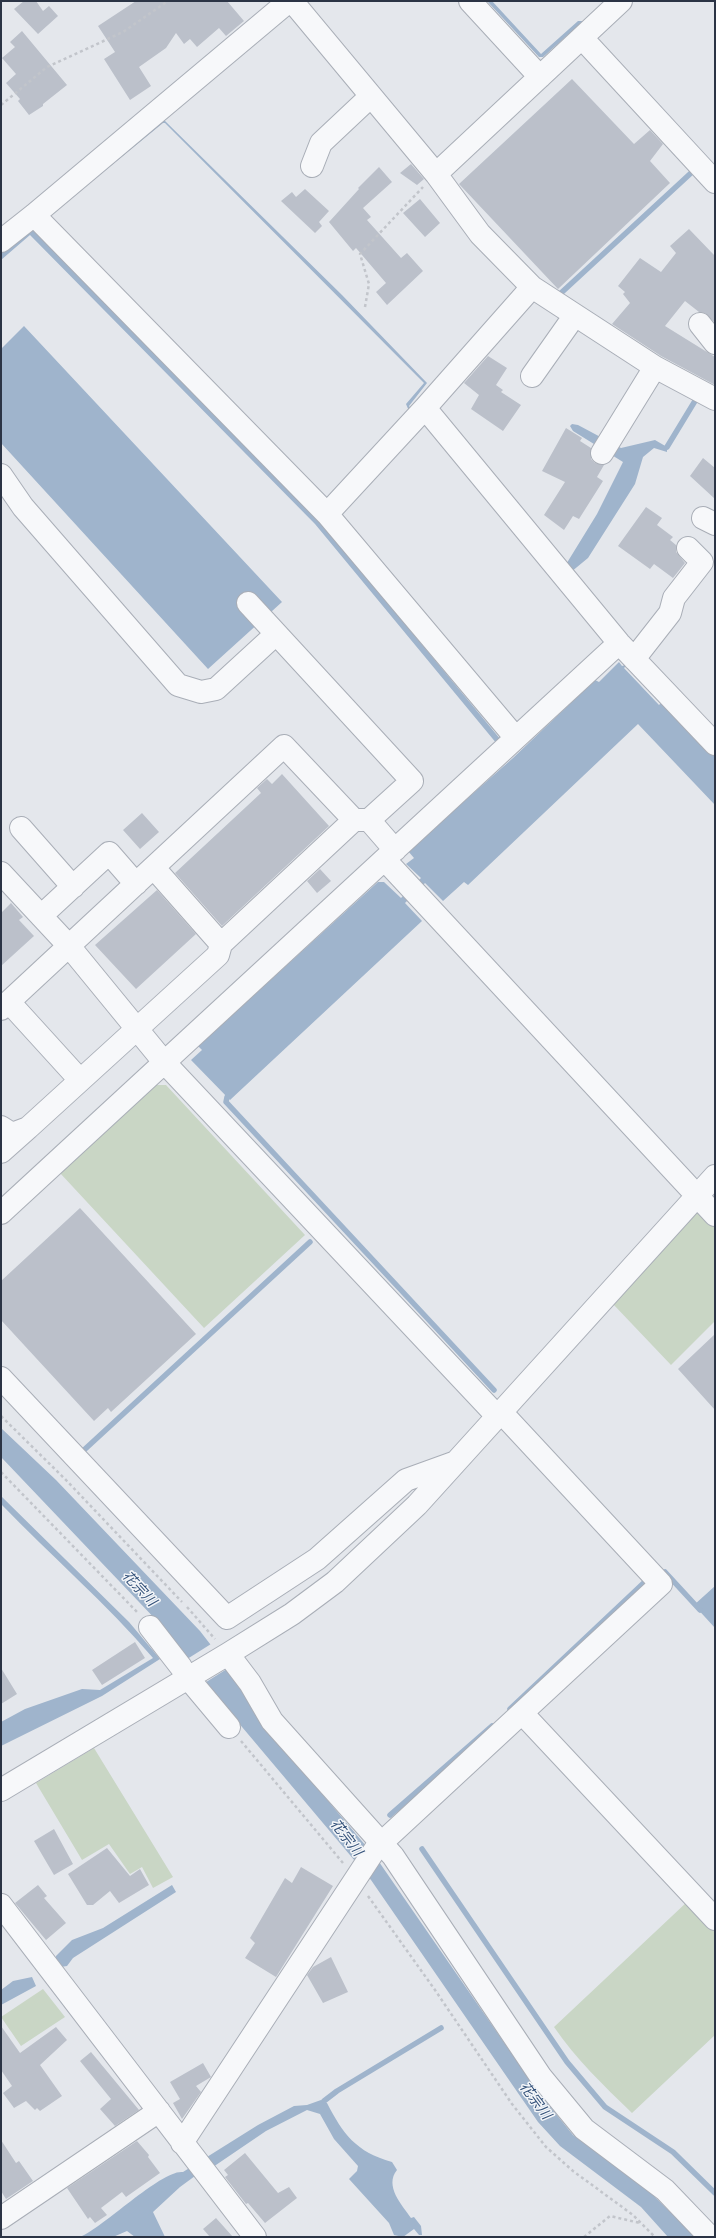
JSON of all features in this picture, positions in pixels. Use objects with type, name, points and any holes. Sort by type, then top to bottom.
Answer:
[{"type":"street","points":[[1,241],[290,1],[436,174],[480,234],[532,287],[655,366],[715,399]]},
{"type":"street","points":[[470,1],[540,77]]},
{"type":"street","points":[[436,174],[621,1]]},
{"type":"street","points":[[582,38],[715,182]]},
{"type":"street","points":[[312,166],[321,144],[371,96]]},
{"type":"street","points":[[34,215],[327,514],[515,737]]},
{"type":"street","points":[[327,514],[425,408],[532,287]]},
{"type":"street","points":[[532,376],[575,315]]},
{"type":"street","points":[[700,324],[715,343]]},
{"type":"street","points":[[602,453],[655,366]]},
{"type":"street","points":[[425,408],[619,643],[715,744]]},
{"type":"street","points":[[1,475],[23,507],[178,685],[201,692],[216,689],[276,634]]},
{"type":"street","points":[[634,659],[670,612],[674,598],[702,562],[688,548]]},
{"type":"street","points":[[1,1152],[218,955],[221,944],[362,820],[412,781],[248,603]]},
{"type":"street","points":[[1,1213],[390,855],[515,737],[619,643]]},
{"type":"street","points":[[80,1080],[5,1006],[284,746],[362,820],[390,855],[715,1215]]},
{"type":"street","points":[[21,828],[72,887]]},
{"type":"street","points":[[41,916],[109,854],[136,884]]},
{"type":"street","points":[[154,868],[221,944]]},
{"type":"street","points":[[1,873],[69,946],[164,1062],[661,1584],[378,1845],[182,2143]]},
{"type":"street","points":[[1,1127],[12,1134],[28,1128]]},
{"type":"street","points":[[1,1790],[224,1651],[292,1614],[335,1582],[417,1505],[715,1176]]},
{"type":"street","points":[[1,1378],[227,1618],[317,1559],[406,1480],[456,1462]]},
{"type":"street","points":[[150,1627],[229,1726]]},
{"type":"street","points":[[224,1651],[250,1683],[272,1721],[378,1845],[393,1856],[540,2077],[584,2129],[665,2190],[710,2237]]},
{"type":"street","points":[[522,1713],[715,1919]]},
{"type":"street","points":[[1,1905],[255,2237]]},
{"type":"street","points":[[1,2218],[159,2111]]},
{"type":"path","points":[[1,105],[47,67],[123,32],[168,1]]},
{"type":"path","points":[[364,307],[369,284],[360,254],[436,174]]},
{"type":"path","points":[[1,1416],[66,1480],[182,1602],[224,1651]]},
{"type":"path","points":[[1,1472],[150,1627]]},
{"type":"path","points":[[229,1726],[357,1875],[512,2104],[546,2147],[573,2171],[633,2215],[654,2237]]},
{"type":"path","points":[[584,2237],[610,2216],[641,2223]]},
{"type":"green space","points":[[156,1085],[166,1085],[305,1235],[204,1328],[60,1173]]},
{"type":"green space","points":[[699,1212],[715,1224],[715,1321],[671,1365],[613,1304],[695,1214]]},
{"type":"green space","points":[[94,1748],[173,1877],[153,1888],[142,1867],[130,1874],[109,1844],[82,1860],[36,1783]]},
{"type":"green space","points":[[688,1901],[715,1930],[715,2035],[632,2113],[581,2061],[554,2027]]},
{"type":"green space","points":[[43,1989],[65,2017],[21,2046],[1,2017]]},
{"type":"water","points":[[487,1],[492,1],[541,54],[578,21],[583,21],[584,24],[579,25],[543,57],[539,57]]},
{"type":"water","points":[[163,119],[342,295],[427,383],[409,406],[411,409],[409,411],[406,404],[424,383],[165,123],[163,123],[47,218]]},
{"type":"water","points":[[34,226],[323,525],[501,740],[497,744],[315,524],[30,235],[1,260],[1,253]]},
{"type":"water","points":[[24,326],[282,602],[208,669],[1,443],[1,349]]},
{"type":"water","points":[[572,424],[578,425],[621,448],[655,440],[667,447],[667,452],[654,448],[643,457],[635,484],[588,558],[571,572],[565,566],[597,514],[623,462],[573,431],[570,426]]},
{"type":"water","points":[[619,662],[622,666],[628,664],[624,668],[659,705],[663,701],[715,757],[715,805],[638,724],[468,885],[464,882],[443,901],[425,883],[405,903],[422,921],[230,1100],[191,1060],[202,1050],[198,1046],[378,882],[384,882],[401,898],[421,878],[406,864],[414,858],[408,851],[513,758],[595,680],[599,682]]},
{"type":"water","name":"花宗川","points":[[1,1428],[56,1480],[200,1631],[241,1684],[291,1757],[377,1859],[539,2093],[573,2135],[648,2190],[695,2237],[668,2237],[641,2207],[560,2146],[538,2122],[371,1880],[178,1651],[159,1623],[1,1457]]},
{"type":"water","points":[[1,1496],[129,1622],[160,1659],[102,1696],[1,1746],[1,1722],[25,1709],[82,1689],[100,1690],[153,1658],[116,1618],[1,1504]]},
{"type":"water","points":[[715,1586],[715,1628],[694,1605]]},
{"type":"water","points":[[172,1885],[176,1892],[73,1958],[67,1966],[61,1967],[55,1961],[56,1956],[72,1940],[103,1928]]},
{"type":"water","points":[[32,1977],[36,1986],[1,2005],[1,1990],[13,1981]]},
{"type":"water","points":[[321,2100],[327,2103],[345,2133],[360,2147],[369,2153],[392,2162],[397,2170],[392,2182],[393,2189],[399,2201],[411,2218],[414,2217],[421,2226],[422,2235],[419,2235],[414,2229],[403,2237],[394,2235],[389,2223],[349,2179],[357,2171],[358,2166],[334,2139],[320,2114],[307,2110],[266,2131],[213,2167],[195,2176],[180,2187],[153,2212],[165,2237],[135,2237],[127,2231],[113,2237],[80,2237],[161,2179],[183,2172],[258,2125],[294,2106],[307,2105]]},
{"type":"pier","points":[[211,1644],[230,1667],[203,1684],[184,1661]]},
{"type":"building","points":[[24,1],[36,1],[43,11],[49,6],[58,16],[38,34],[14,9]]},
{"type":"building","points":[[136,1],[227,1],[244,21],[226,36],[219,28],[197,47],[190,39],[184,44],[176,33],[166,48],[139,67],[151,86],[130,100],[104,59],[115,52],[98,26]]},
{"type":"building","points":[[22,31],[67,85],[43,104],[43,106],[29,115],[18,101],[20,99],[6,83],[16,74],[2,58],[15,47],[10,42]]},
{"type":"building","points":[[572,79],[634,144],[650,130],[663,144],[650,161],[670,183],[558,289],[459,184]]},
{"type":"building","points":[[411,164],[424,179],[417,185],[400,173]]},
{"type":"building","points":[[379,167],[392,182],[363,208],[371,217],[367,220],[401,258],[407,253],[423,271],[387,305],[376,292],[386,283],[356,248],[353,251],[329,222],[359,189],[358,188]]},
{"type":"building","points":[[305,189],[329,211],[319,222],[322,226],[315,233],[281,201],[292,192],[296,197]]},
{"type":"building","points":[[420,199],[440,223],[425,237],[403,213]]},
{"type":"building","points":[[689,229],[715,256],[715,323],[705,313],[699,312],[685,301],[665,326],[715,357],[715,385],[661,356],[612,324],[630,303],[623,294],[625,292],[618,286],[640,258],[661,272],[676,253],[670,246]]},
{"type":"building","points":[[488,356],[507,368],[496,385],[503,390],[501,392],[521,405],[503,431],[471,409],[479,395],[464,383]]},
{"type":"building","points":[[566,428],[582,438],[580,441],[591,448],[591,459],[595,463],[604,465],[597,477],[603,481],[579,519],[573,516],[564,530],[544,515],[565,482],[542,471]]},
{"type":"building","points":[[703,458],[715,468],[715,499],[690,476]]},
{"type":"building","points":[[646,507],[662,518],[657,525],[673,537],[670,540],[676,545],[676,552],[685,563],[673,578],[654,564],[650,569],[618,546]]},
{"type":"building","points":[[282,774],[329,826],[222,926],[175,873],[261,793],[257,788],[267,779],[272,784]]},
{"type":"building","points":[[142,813],[159,832],[140,849],[123,830]]},
{"type":"building","points":[[320,869],[331,881],[317,893],[307,881]]},
{"type":"building","points":[[157,890],[196,934],[136,989],[95,945]]},
{"type":"building","points":[[11,903],[23,917],[19,920],[34,936],[1,966],[1,913]]},
{"type":"building","points":[[80,1208],[196,1334],[111,1412],[108,1408],[94,1421],[1,1320],[1,1281]]},
{"type":"building","points":[[715,1334],[715,1410],[678,1369]]},
{"type":"building","points":[[135,1642],[145,1658],[102,1685],[92,1670]]},
{"type":"building","points":[[1,1668],[17,1694],[1,1704]]},
{"type":"building","points":[[54,1829],[73,1864],[54,1875],[34,1841]]},
{"type":"building","points":[[107,1848],[130,1876],[140,1869],[149,1885],[119,1903],[110,1891],[93,1905],[87,1905],[68,1874]]},
{"type":"building","points":[[301,1867],[333,1886],[276,1977],[245,1958],[255,1943],[250,1938],[285,1878],[292,1883]]},
{"type":"building","points":[[38,1885],[47,1896],[44,1898],[66,1923],[46,1940],[15,1903]]},
{"type":"building","points":[[331,1957],[348,1992],[323,2003],[307,1975],[313,1967]]},
{"type":"building","points":[[1,2026],[20,2053],[56,2027],[67,2040],[40,2065],[62,2096],[40,2111],[37,2108],[35,2110],[26,2101],[14,2108],[3,2093],[12,2086],[1,2070]]},
{"type":"building","points":[[91,2052],[139,2110],[115,2126],[100,2109],[111,2099],[80,2061]]},
{"type":"building","points":[[203,2063],[211,2077],[196,2086],[201,2092],[182,2119],[173,2103],[180,2099],[170,2082]]},
{"type":"building","points":[[1,2140],[16,2163],[19,2161],[33,2181],[6,2199],[1,2191]]},
{"type":"building","points":[[137,2141],[149,2155],[148,2157],[160,2173],[126,2197],[122,2192],[101,2208],[107,2215],[95,2223],[90,2217],[88,2219],[67,2188]]},
{"type":"building","points":[[245,2153],[278,2193],[289,2187],[297,2198],[265,2223],[248,2203],[246,2204],[225,2177],[228,2175],[224,2170]]},
{"type":"building","points":[[216,2218],[233,2237],[210,2237],[203,2229]]},
{"type":"waterway","points":[[561,296],[561,293],[691,173]]},
{"type":"waterway","points":[[667,447],[698,396]]},
{"type":"waterway","points":[[227,1097],[226,1102],[494,1390]]},
{"type":"waterway","points":[[80,1456],[84,1450],[310,1242]]},
{"type":"waterway","points":[[665,1572],[700,1610]]},
{"type":"waterway","points":[[510,1709],[649,1578]]},
{"type":"waterway","points":[[390,1815],[492,1726]]},
{"type":"waterway","points":[[422,1849],[567,2062],[605,2107],[673,2152],[715,2193]]},
{"type":"waterway","points":[[324,2101],[337,2091],[441,2028]]}]
